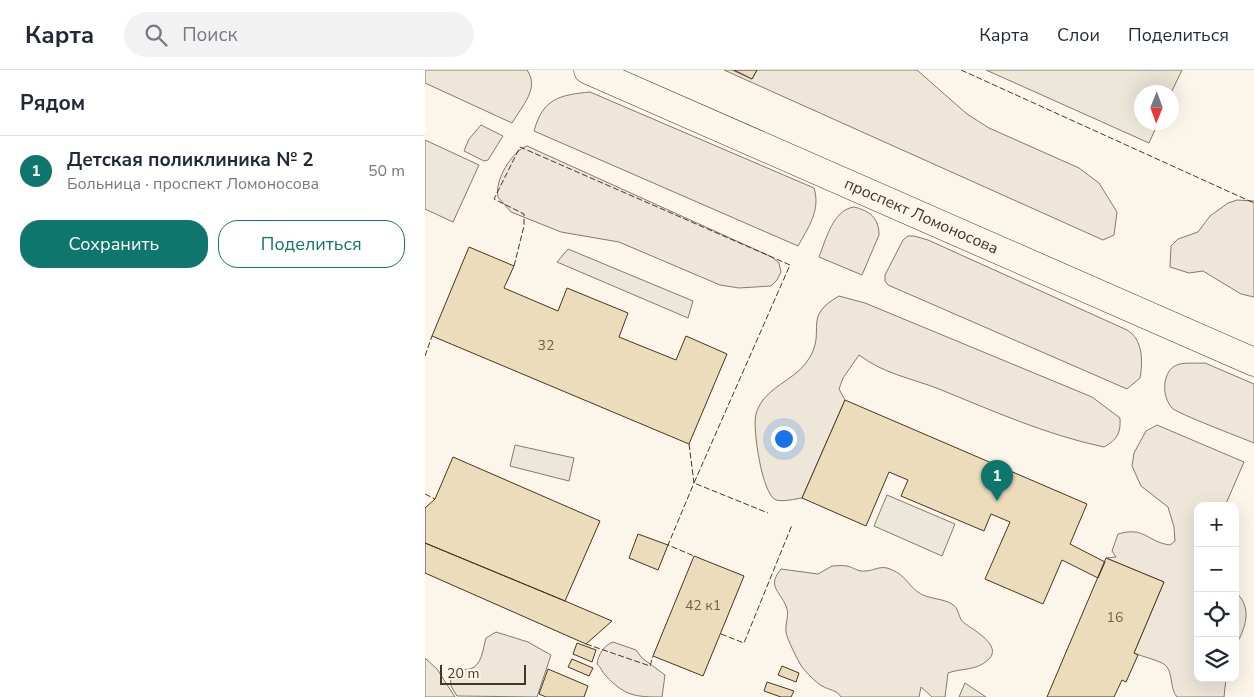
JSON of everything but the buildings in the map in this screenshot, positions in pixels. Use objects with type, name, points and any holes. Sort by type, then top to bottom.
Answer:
[{"type":"main road","name":"проспект Ломоносова","points":[[588,70],[1254,362]]},
{"type":"shaded area","points":[[425,70],[527,70],[532,83],[531,90],[525,104],[512,123],[425,83]]},
{"type":"shaded area","points":[[724,70],[732,70],[752,79],[757,70],[917,70],[967,114],[989,128],[1079,168],[1099,183],[1117,212],[1114,235],[1103,240]]},
{"type":"shaded area","points":[[986,70],[1182,70],[1175,85],[1134,85],[1134,130],[1155,130],[1149,143]]},
{"type":"shaded area","points":[[590,92],[814,188],[816,196],[815,211],[798,246],[534,131],[542,111],[554,100]]},
{"type":"shaded area","points":[[481,125],[503,136],[488,160],[484,161],[464,151],[469,139]]},
{"type":"shaded area","points":[[425,140],[479,165],[453,222],[425,209]]},
{"type":"shaded area","points":[[527,146],[772,257],[779,263],[781,272],[777,280],[771,286],[739,288],[720,285],[619,242],[561,232],[511,212],[498,197],[497,190],[505,167],[521,149]]},
{"type":"shaded area","points":[[1237,200],[1254,201],[1254,297],[1241,294],[1203,271],[1189,273],[1170,267],[1171,246],[1178,239],[1198,232],[1210,216],[1228,203]]},
{"type":"shaded area","points":[[854,207],[873,216],[879,229],[879,235],[862,275],[819,257],[831,226],[847,209]]},
{"type":"shaded area","points":[[908,236],[928,240],[1127,330],[1136,339],[1141,351],[1140,378],[1127,389],[888,285],[885,281],[885,275],[903,240]]},
{"type":"shaded area","points":[[568,249],[693,301],[688,318],[557,262]]},
{"type":"shaded area","points":[[839,296],[865,303],[1092,397],[1120,418],[1120,428],[1117,436],[1104,447],[1062,436],[1020,422],[939,389],[888,371],[859,355],[843,378],[839,389],[845,400],[802,498],[785,501],[776,500],[766,486],[762,474],[755,432],[756,412],[768,394],[794,375],[805,364],[814,347],[818,317],[821,310]]},
{"type":"shaded area","points":[[1187,363],[1205,363],[1254,384],[1254,443],[1176,411],[1170,405],[1166,398],[1165,382],[1172,368],[1176,365]]},
{"type":"shaded area","points":[[1157,425],[1244,462],[1227,502],[1194,502],[1194,682],[1226,682],[1224,697],[1177,697],[1167,667],[1160,662],[1134,653],[1164,582],[1106,558],[1116,557],[1112,551],[1118,534],[1127,532],[1140,533],[1170,545],[1175,541],[1174,527],[1168,507],[1141,486],[1132,466],[1134,453],[1146,431]]},
{"type":"shaded area","points":[[515,445],[574,458],[569,481],[510,466]]},
{"type":"shaded area","points":[[887,495],[955,524],[942,556],[874,526]]},
{"type":"shaded area","points":[[832,566],[847,566],[862,571],[887,568],[894,571],[923,595],[949,602],[954,606],[962,621],[978,632],[989,643],[992,654],[988,660],[979,666],[948,673],[945,697],[932,697],[921,687],[919,697],[841,697],[835,691],[817,682],[800,664],[790,645],[786,632],[787,609],[775,584],[781,569],[818,574]]},
{"type":"shaded area","points":[[1239,596],[1246,611],[1245,625],[1239,638]]},
{"type":"shaded area","points":[[496,632],[528,642],[551,655],[537,697],[457,696],[451,686],[450,673],[474,667],[480,661],[486,638]]},
{"type":"shaded area","points":[[613,642],[636,650],[642,658],[665,675],[662,697],[645,697],[631,694],[619,688],[606,676],[597,664],[604,648]]},
{"type":"shaded area","points":[[425,658],[437,669],[455,697],[425,697]]},
{"type":"shaded area","points":[[965,683],[986,697],[959,697]]},
{"type":"fence","points":[[961,70],[1254,203]]},
{"type":"fence","points":[[514,266],[524,226],[524,214],[494,199],[520,147],[790,265],[694,483],[768,513]]},
{"type":"fence","points":[[425,356],[432,336]]},
{"type":"fence","points":[[689,444],[694,483],[668,545],[694,556]]},
{"type":"fence","points":[[425,494],[435,499]]},
{"type":"fence","points":[[721,634],[744,643],[792,525]]},
{"type":"fence","points":[[586,644],[650,666],[653,656]]},
{"type":"place","name":"Детская поликлиника № 2","points":[[997,501]]}]
